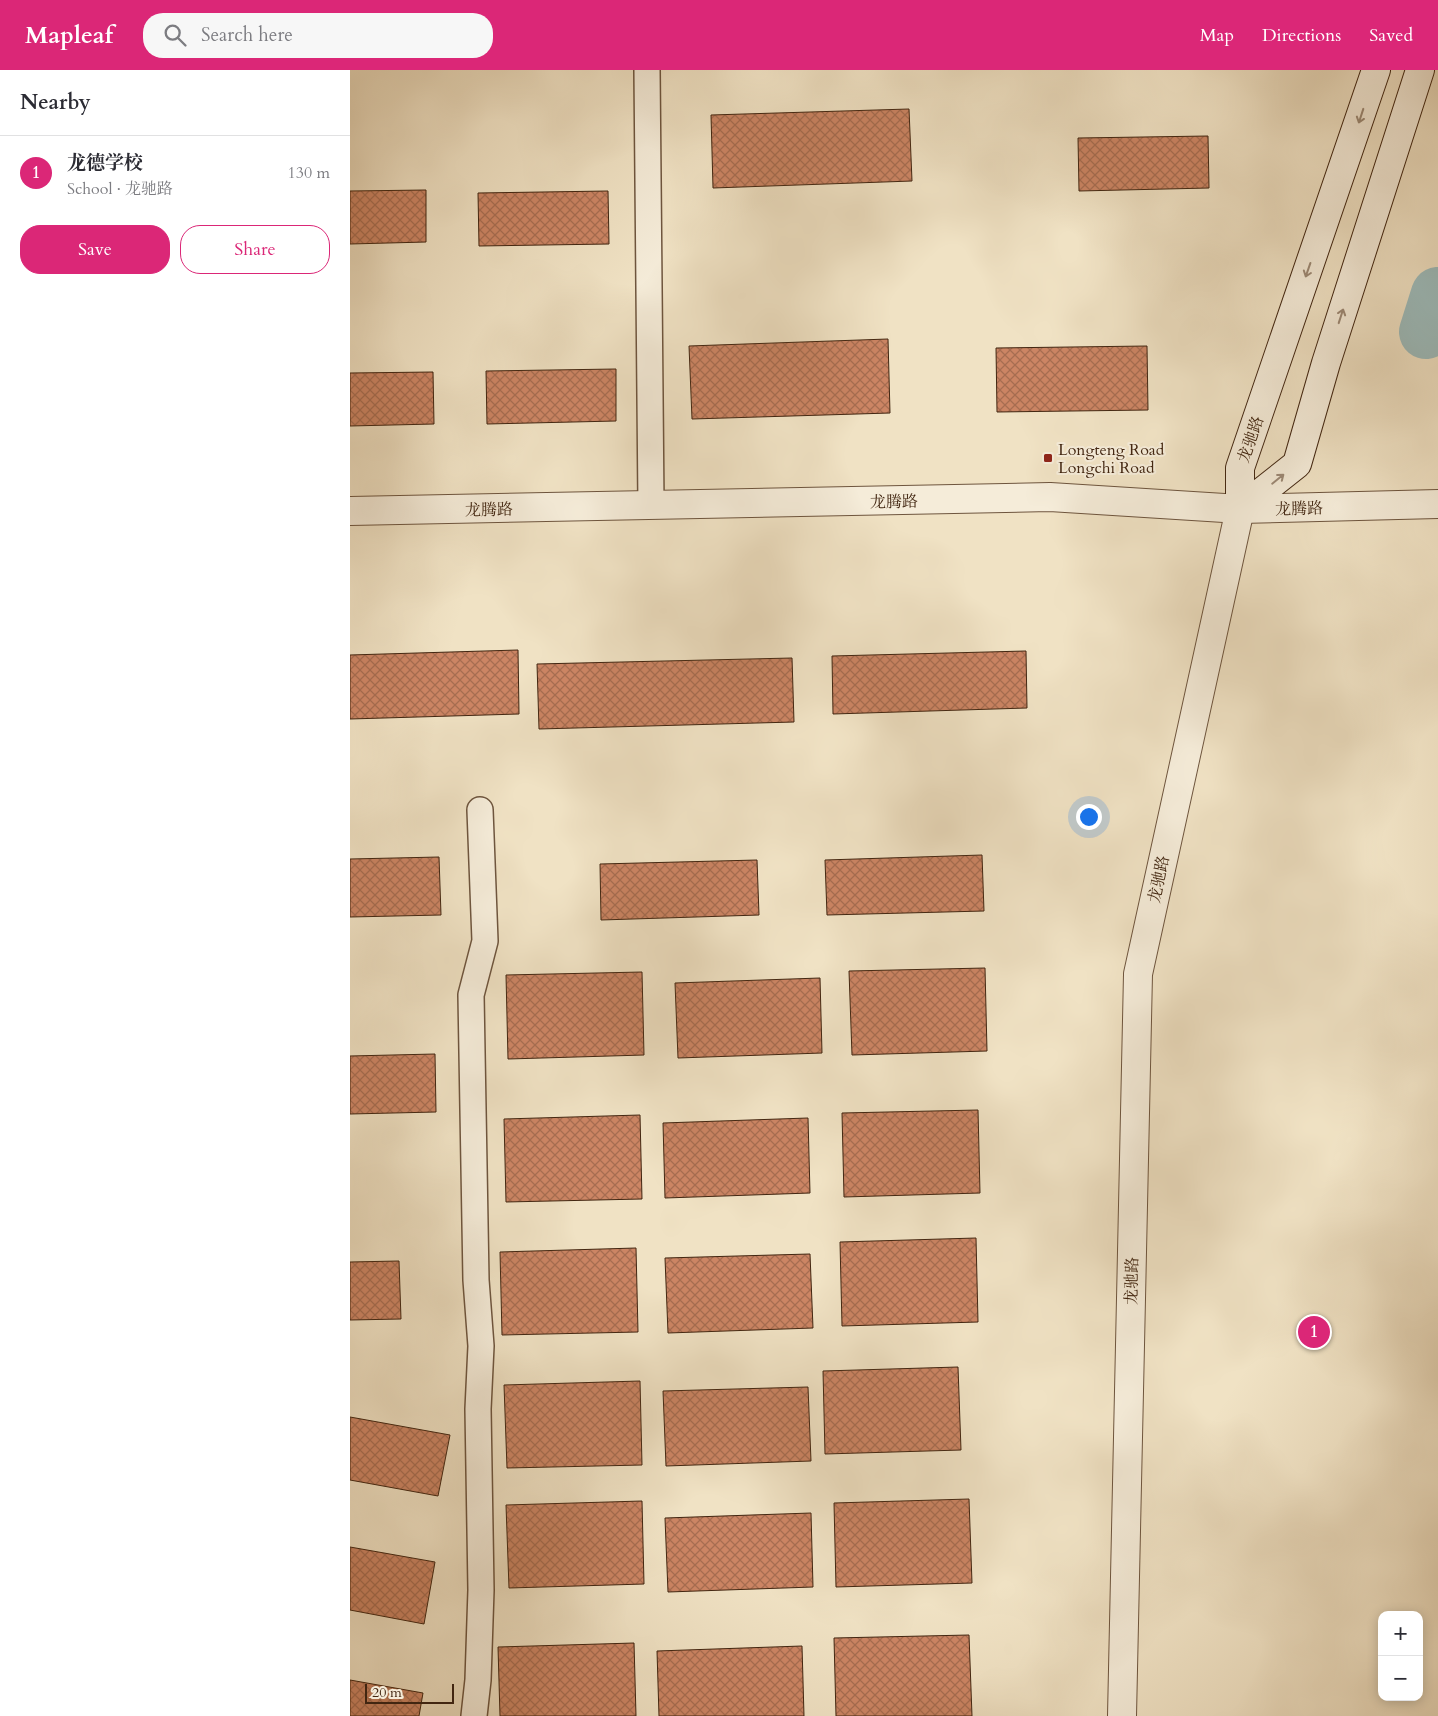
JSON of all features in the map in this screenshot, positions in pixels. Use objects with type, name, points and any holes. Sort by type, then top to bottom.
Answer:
[{"type":"street","points":[[647,70],[651,505]]},
{"type":"street","name":"龙驰路","points":[[1122,1716],[1138,974],[1240,509],[1240,468],[1376,70]]},
{"type":"street","points":[[1240,509],[1296,464],[1326,363],[1420,70]]},
{"type":"street","name":"龙腾路","points":[[350,511],[1050,497],[1240,509],[1438,504]]},
{"type":"street","points":[[474,1716],[478,1680],[481,1590],[478,1409],[481,1346],[476,1280],[470,995],[485,941],[480,810]]},
{"type":"building","points":[[909,109],[912,181],[713,188],[711,115]]},
{"type":"building","points":[[1208,136],[1209,188],[1079,191],[1078,138]]},
{"type":"building","points":[[426,190],[426,242],[350,244],[350,191]]},
{"type":"building","points":[[608,191],[609,244],[479,246],[478,193]]},
{"type":"building","points":[[888,339],[890,413],[692,419],[689,346]]},
{"type":"building","points":[[1147,346],[1148,410],[997,412],[996,348]]},
{"type":"building","points":[[616,369],[616,421],[487,424],[486,371]]},
{"type":"building","points":[[433,372],[434,424],[350,426],[350,373]]},
{"type":"building","points":[[518,650],[519,714],[350,719],[350,655]]},
{"type":"building","points":[[1026,651],[1027,708],[833,714],[832,656]]},
{"type":"building","points":[[792,658],[794,722],[539,729],[537,664]]},
{"type":"building","points":[[982,855],[984,911],[827,915],[825,860]]},
{"type":"building","points":[[439,857],[441,915],[350,917],[350,859]]},
{"type":"building","points":[[757,860],[759,915],[601,920],[600,864]]},
{"type":"building","points":[[985,968],[987,1051],[852,1055],[849,971]]},
{"type":"building","points":[[642,972],[644,1055],[508,1059],[506,975]]},
{"type":"building","points":[[820,978],[822,1053],[678,1058],[675,983]]},
{"type":"building","points":[[435,1054],[436,1112],[350,1114],[350,1056]]},
{"type":"building","points":[[978,1110],[980,1193],[844,1197],[842,1113]]},
{"type":"building","points":[[640,1115],[642,1199],[506,1202],[504,1119]]},
{"type":"building","points":[[808,1118],[810,1193],[665,1198],[663,1123]]},
{"type":"building","points":[[976,1238],[978,1322],[842,1326],[840,1242]]},
{"type":"building","points":[[636,1248],[638,1332],[502,1335],[500,1252]]},
{"type":"building","points":[[810,1254],[813,1328],[668,1333],[665,1258]]},
{"type":"building","points":[[399,1261],[401,1319],[350,1320],[350,1262]]},
{"type":"building","points":[[958,1367],[961,1450],[825,1454],[823,1371]]},
{"type":"building","points":[[640,1381],[642,1465],[507,1468],[504,1385]]},
{"type":"building","points":[[808,1387],[811,1461],[666,1466],[663,1391]]},
{"type":"building","points":[[350,1417],[450,1435],[438,1496],[350,1480]]},
{"type":"building","points":[[969,1499],[972,1583],[836,1587],[834,1503]]},
{"type":"building","points":[[642,1501],[644,1584],[509,1588],[506,1505]]},
{"type":"building","points":[[811,1513],[813,1587],[668,1592],[665,1518]]},
{"type":"building","points":[[350,1547],[435,1562],[424,1624],[350,1610]]},
{"type":"building","points":[[969,1635],[972,1716],[836,1716],[834,1638]]},
{"type":"building","points":[[634,1643],[636,1716],[500,1716],[498,1647]]},
{"type":"building","points":[[802,1646],[804,1716],[659,1716],[657,1651]]},
{"type":"building","points":[[350,1680],[423,1693],[419,1716],[350,1716]]},
{"type":"waterway","points":[[1426,332],[1438,294]]},
{"type":"place","name":"Longteng Road Longchi Road","points":[[1048,458]]},
{"type":"place","name":"龙德学校","points":[[1314,1332]]}]
